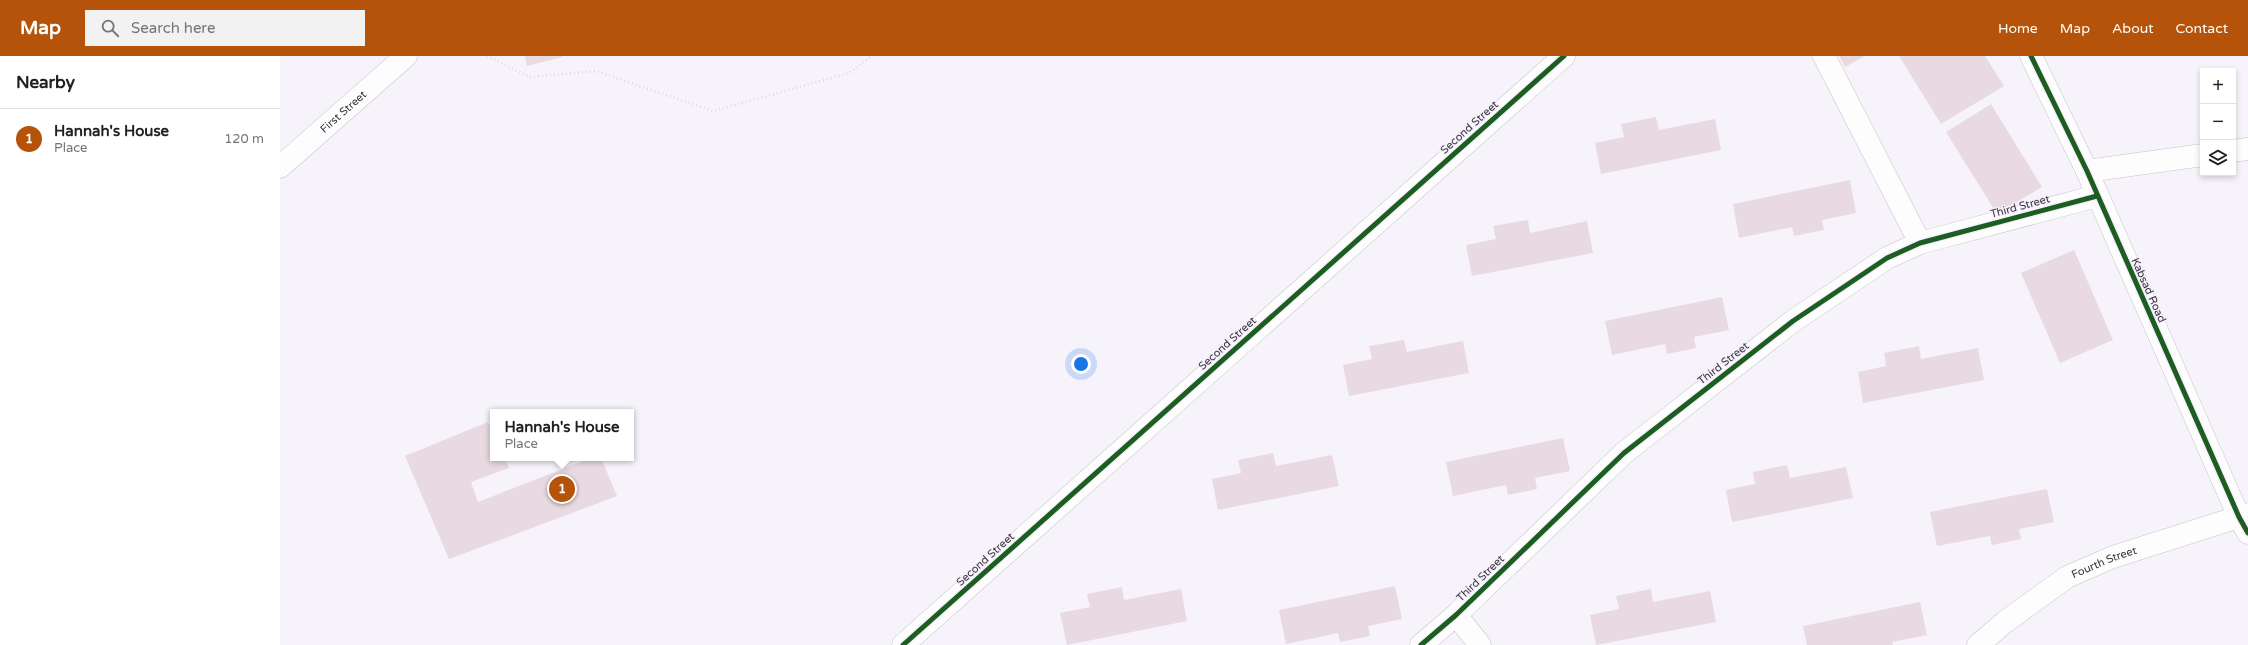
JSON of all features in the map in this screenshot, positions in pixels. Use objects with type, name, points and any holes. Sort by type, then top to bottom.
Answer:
[{"type":"street","name":"First Street","points":[[280,167],[406,56]]},
{"type":"street","name":"Second Street","points":[[912,642],[1564,56]]},
{"type":"street","points":[[1824,56],[1920,243]]},
{"type":"street","name":"Kabsad Road","points":[[2032,56],[2087,171],[2245,521]]},
{"type":"street","points":[[2236,151],[2248,149]]},
{"type":"street","points":[[2087,171],[2200,155]]},
{"type":"street","name":"Third Street","points":[[1421,645],[1456,615],[1624,453],[1793,320],[1887,258],[1920,243],[2097,196]]},
{"type":"street","name":"Fourth Street","points":[[1978,645],[2004,622],[2067,577],[2113,557],[2245,521]]},
{"type":"street","points":[[1456,615],[1480,645]]},
{"type":"path","points":[[487,56],[530,77],[596,70],[712,111],[849,74],[871,56]]},
{"type":"building","points":[[525,56],[562,56],[562,57],[527,66]]},
{"type":"building","points":[[1839,56],[1865,56],[1845,67]]},
{"type":"building","points":[[1899,56],[1985,56],[2004,86],[1941,124]]},
{"type":"building","points":[[1991,104],[2042,187],[1997,214],[1946,132]]},
{"type":"building","points":[[1656,117],[1659,130],[1715,119],[1721,150],[1601,174],[1595,143],[1624,137],[1621,124]]},
{"type":"building","points":[[1850,180],[1856,213],[1822,220],[1824,230],[1794,236],[1792,227],[1739,238],[1733,204]]},
{"type":"building","points":[[1528,220],[1530,233],[1587,221],[1593,253],[1472,276],[1466,245],[1496,239],[1493,226]]},
{"type":"building","points":[[2074,250],[2113,340],[2060,363],[2021,273]]},
{"type":"building","points":[[1722,297],[1729,330],[1694,337],[1696,348],[1667,354],[1665,344],[1612,355],[1605,321]]},
{"type":"building","points":[[1404,340],[1407,352],[1463,341],[1469,373],[1349,396],[1343,365],[1372,359],[1369,346]]},
{"type":"building","points":[[1919,346],[1921,359],[1978,348],[1984,380],[1863,403],[1858,372],[1886,366],[1884,353]]},
{"type":"building","points":[[488,422],[490,426],[490,461],[506,461],[509,468],[471,482],[478,502],[583,461],[602,461],[617,496],[449,559],[405,456]]},
{"type":"building","points":[[1563,438],[1570,471],[1535,478],[1537,489],[1508,495],[1506,485],[1453,496],[1446,462]]},
{"type":"building","points":[[1273,453],[1276,466],[1332,455],[1339,486],[1218,510],[1212,479],[1241,473],[1238,460]]},
{"type":"building","points":[[1787,465],[1790,478],[1846,467],[1853,498],[1732,522],[1726,490],[1755,484],[1753,472]]},
{"type":"building","points":[[2047,489],[2054,522],[2019,529],[2021,539],[1992,545],[1990,536],[1937,546],[1930,512]]},
{"type":"building","points":[[1395,586],[1402,619],[1368,626],[1370,636],[1340,642],[1338,633],[1286,644],[1279,610]]},
{"type":"building","points":[[1122,587],[1124,600],[1181,589],[1187,621],[1067,645],[1060,613],[1090,607],[1087,594]]},
{"type":"building","points":[[1651,589],[1653,602],[1710,591],[1716,622],[1596,645],[1590,615],[1619,609],[1616,596]]},
{"type":"building","points":[[1920,602],[1927,635],[1892,642],[1893,645],[1807,645],[1803,626]]},
{"type":"cycle path","points":[[903,645],[1564,56]]},
{"type":"cycle path","points":[[2031,56],[2087,171],[2239,517],[2248,533]]},
{"type":"cycle path","points":[[1421,645],[1456,615],[1624,453],[1793,321],[1887,258],[1920,243],[2097,196]]},
{"type":"place","name":"Hannah's House","points":[[562,489]]}]
